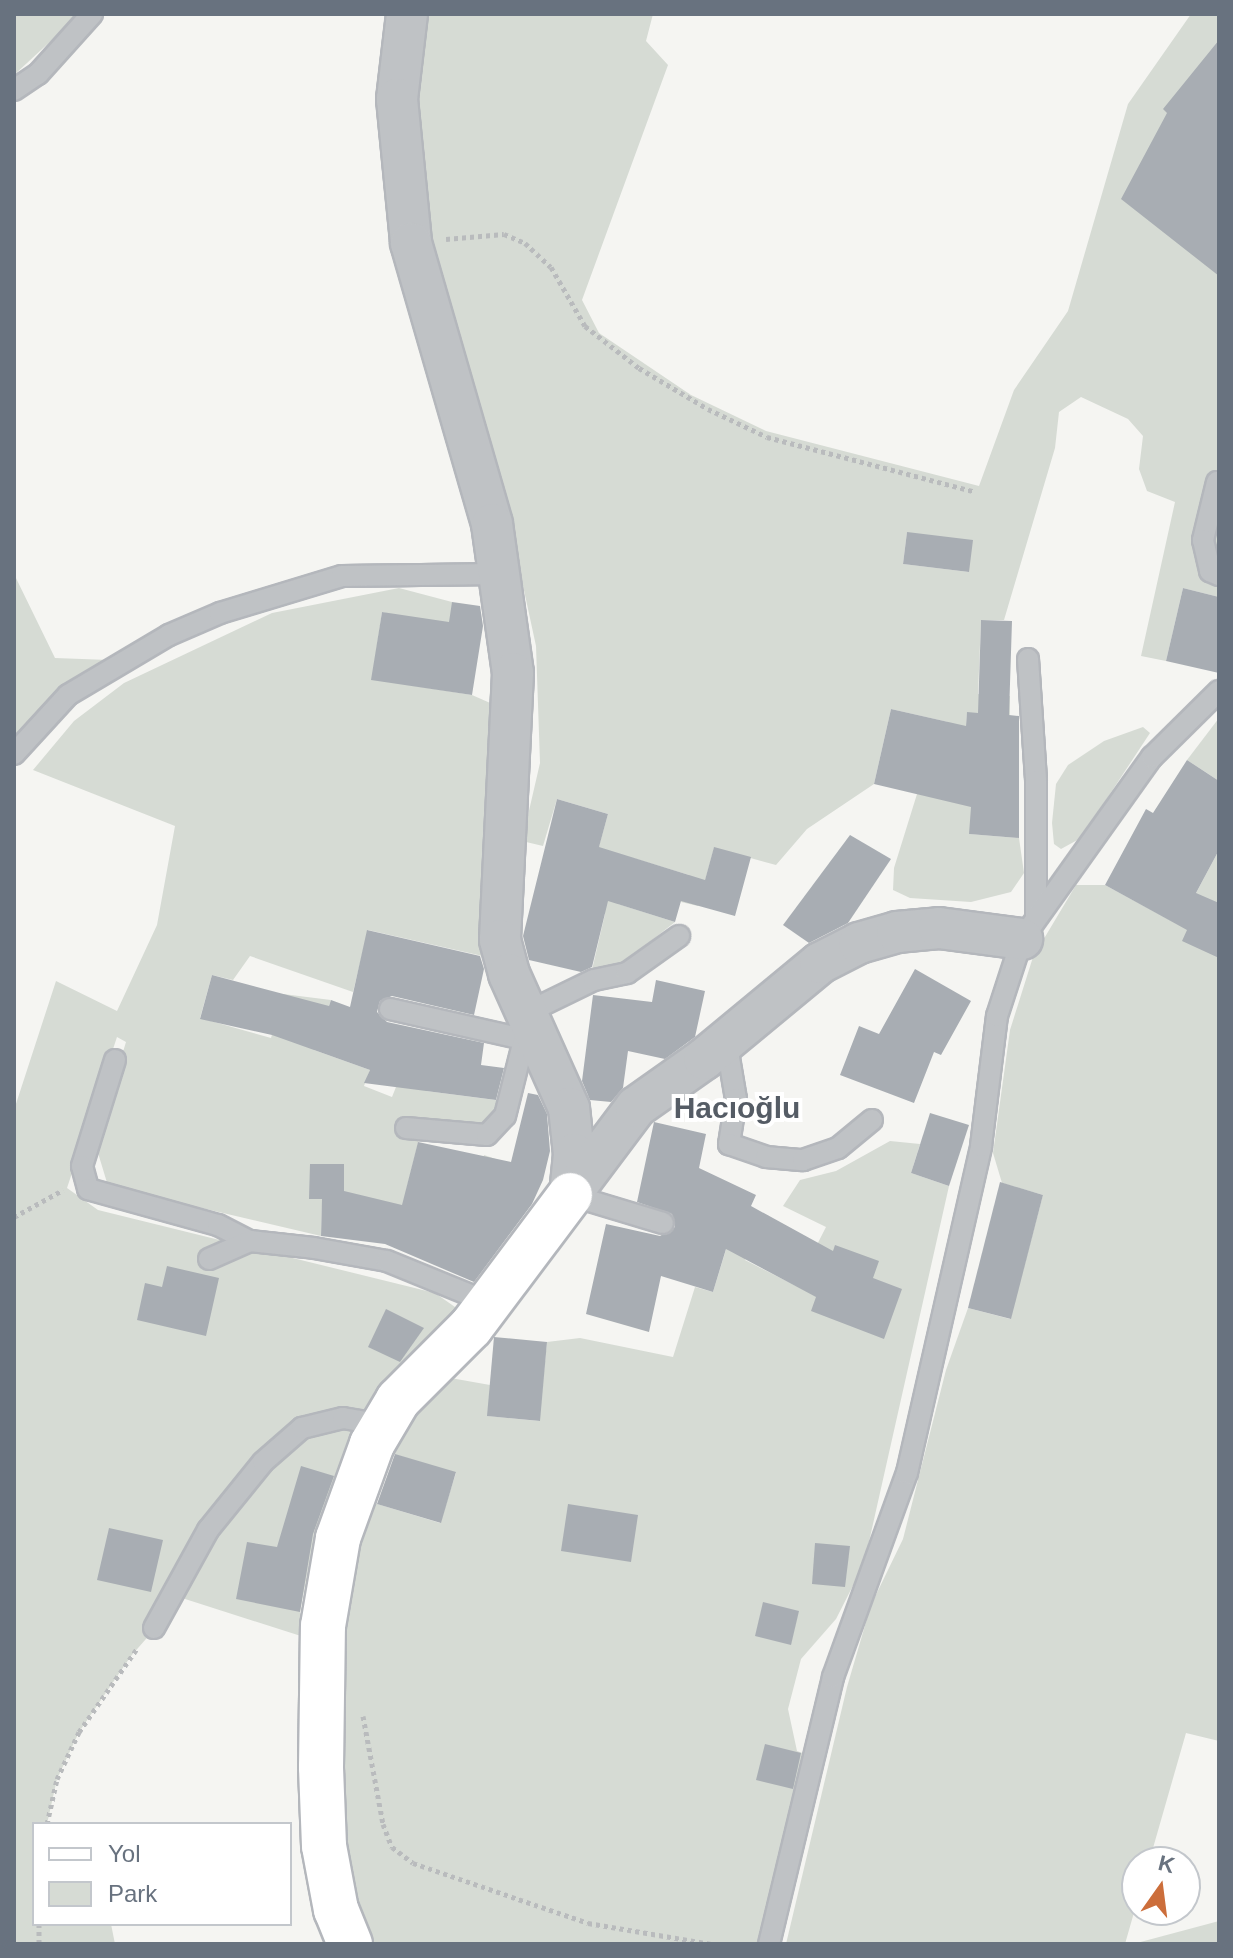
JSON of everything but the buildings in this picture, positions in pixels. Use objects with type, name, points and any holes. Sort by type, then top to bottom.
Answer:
[{"type":"street","points":[[407,14],[397,99],[400,168],[415,259],[492,524],[513,673],[500,940],[509,974],[532,1032],[569,1108],[574,1154],[570,1195]]},
{"type":"street","points":[[350,1944],[336,1910],[324,1846],[323,1626],[338,1538],[384,1425],[398,1400],[490,1303],[636,1107],[726,1040],[820,963],[859,943],[939,928],[1029,928]]},
{"type":"lane","points":[[14,90],[38,74],[92,14]]},
{"type":"lane","points":[[1217,482],[1203,540],[1210,571],[1219,575]]},
{"type":"lane","points":[[14,754],[68,695],[169,635],[220,613],[342,576],[499,574]]},
{"type":"lane","points":[[1028,659],[1036,781],[1029,928]]},
{"type":"lane","points":[[769,1944],[833,1677],[907,1473],[981,1146],[997,1016],[1029,928],[1152,757],[1219,691]]},
{"type":"lane","points":[[406,1128],[487,1135],[505,1116],[532,1032],[594,980],[627,973],[679,936]]},
{"type":"lane","points":[[390,1009],[532,1032]]},
{"type":"lane","points":[[726,1040],[736,1099],[729,1144],[766,1157],[803,1160],[838,1148],[872,1120]]},
{"type":"lane","points":[[115,1060],[82,1166],[88,1189],[116,1201],[218,1225],[250,1241],[387,1261],[490,1303]]},
{"type":"lane","points":[[570,1195],[663,1223]]},
{"type":"lane","points":[[209,1259],[250,1241]]},
{"type":"lane","points":[[154,1628],[208,1530],[263,1462],[302,1428],[343,1418],[384,1425]]},
{"type":"path","points":[[415,259],[452,236],[504,234],[525,243],[551,267],[585,326],[639,368],[708,409],[767,437],[973,491]]},
{"type":"path","points":[[14,1217],[86,1179]]},
{"type":"path","points":[[47,1822],[57,1779],[79,1732],[154,1628]]},
{"type":"path","points":[[361,1709],[383,1824],[392,1847],[413,1863],[588,1923],[711,1944]]},
{"type":"green space","points":[[14,14],[80,14],[14,75]]},
{"type":"green space","points":[[423,14],[653,14],[646,41],[668,65],[582,300],[599,333],[691,395],[766,431],[979,486],[1014,390],[1068,311],[1128,104],[1191,14],[1219,14],[1219,597],[1183,588],[1166,661],[1141,656],[1175,502],[1147,491],[1139,469],[1143,436],[1128,419],[1081,397],[1059,412],[1055,448],[1004,620],[981,620],[978,694],[1010,696],[1010,715],[967,713],[963,770],[1007,773],[969,834],[1019,838],[1024,873],[1011,892],[971,902],[910,898],[893,890],[894,868],[917,794],[948,722],[891,709],[874,784],[807,829],[776,865],[714,848],[698,906],[681,902],[689,875],[633,858],[618,904],[675,922],[618,967],[591,974],[605,914],[592,871],[608,814],[557,799],[543,846],[522,841],[540,763],[536,646],[509,521],[435,263],[416,127]],"holes":[[[907,532],[969,572],[903,564]]]},
{"type":"green space","points":[[14,574],[55,658],[109,660],[46,703],[14,737]]},
{"type":"green space","points":[[399,588],[452,602],[453,630],[382,612],[372,679],[472,695],[497,706],[487,957],[368,930],[353,992],[250,956],[233,980],[212,975],[200,1018],[271,1038],[283,994],[331,1000],[314,1050],[370,1070],[364,1086],[392,1097],[418,1032],[434,1034],[426,1091],[503,1101],[489,1121],[472,1128],[398,1121],[398,1134],[419,1139],[406,1191],[471,1207],[484,1155],[511,1164],[498,1224],[432,1205],[429,1212],[386,1202],[386,1207],[322,1206],[321,1236],[108,1186],[95,1143],[126,1042],[117,1037],[67,1188],[98,1210],[435,1293],[465,1314],[379,1399],[342,1459],[311,1554],[300,1612],[304,1637],[182,1598],[131,1656],[79,1732],[57,1779],[47,1822],[32,1822],[32,1926],[111,1926],[115,1944],[14,1944],[14,1110],[56,981],[117,1011],[157,925],[175,826],[33,770],[74,721],[124,683],[272,613]]},
{"type":"green space","points":[[1219,718],[1219,781],[1187,760]]},
{"type":"green space","points":[[1143,727],[1150,733],[1081,838],[1061,849],[1054,844],[1052,823],[1056,784],[1068,765],[1104,741]]},
{"type":"green space","points":[[1219,850],[1219,1741],[1186,1733],[1154,1846],[1121,1846],[1121,1926],[1130,1926],[1125,1944],[786,1944],[847,1687],[871,1605],[903,1539],[946,1370],[968,1308],[1010,1319],[1043,1195],[1002,1183],[993,1153],[1010,1030],[1033,957],[1076,885],[1105,885],[1179,925]]},
{"type":"green space","points":[[890,1141],[920,1144],[911,1173],[949,1186],[864,1564],[836,1619],[801,1659],[788,1709],[797,1751],[805,1754],[768,1944],[374,1944],[342,1867],[337,1768],[348,1579],[374,1503],[440,1523],[456,1473],[390,1453],[445,1377],[490,1385],[488,1416],[539,1421],[547,1342],[580,1338],[673,1357],[695,1287],[713,1292],[728,1243],[751,1208],[769,1216],[745,1260],[796,1286],[826,1227],[783,1206],[800,1180],[836,1171]]},
{"type":"green space","points":[[1219,1921],[1219,1944],[1133,1944],[1201,1926]]},
{"type":"district","name":"Hacıoğlu","points":[[737,1108]]}]
